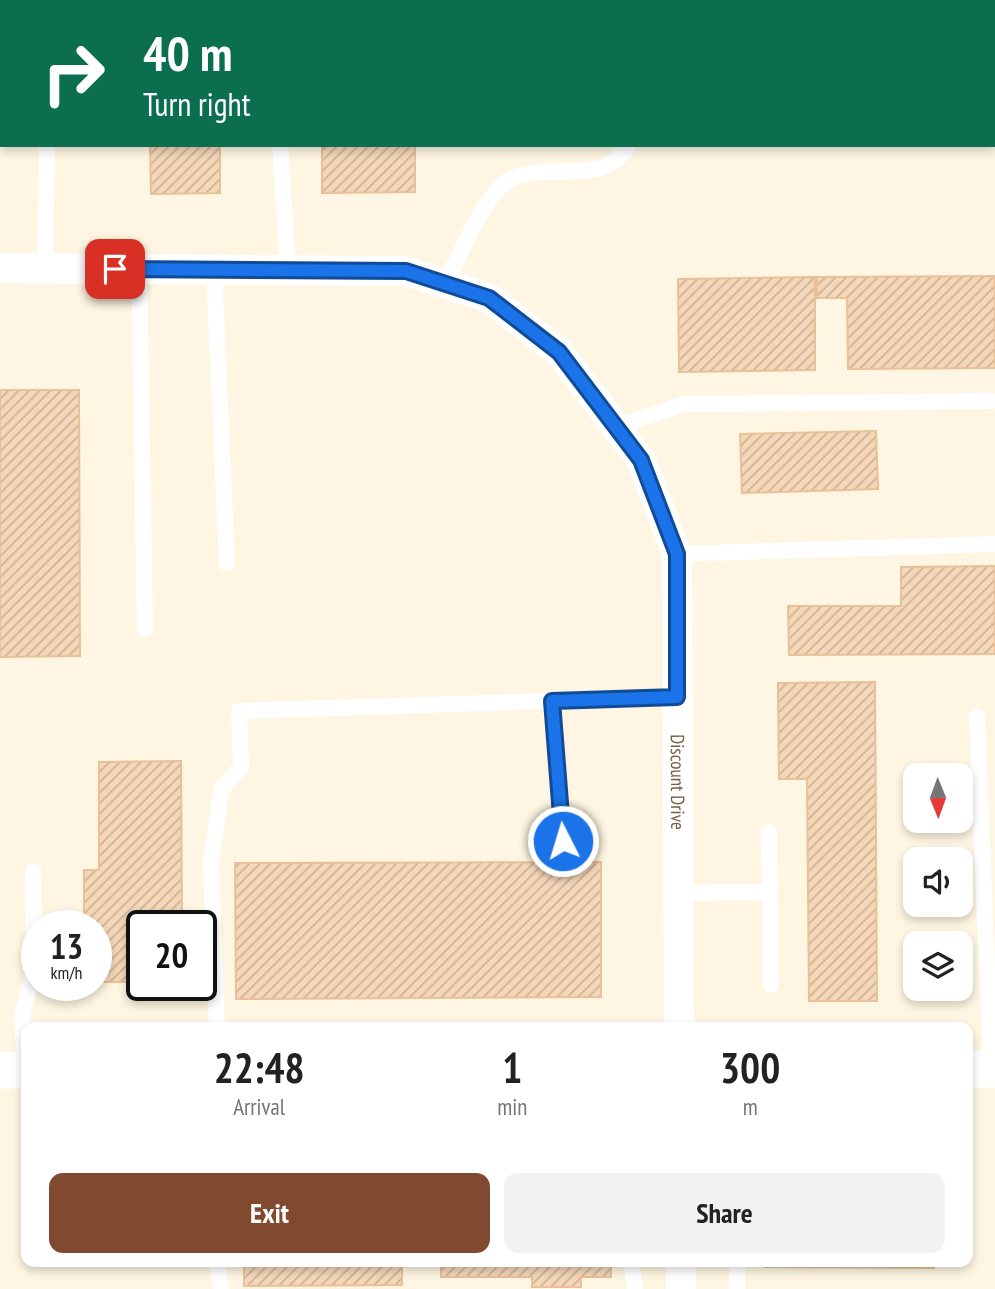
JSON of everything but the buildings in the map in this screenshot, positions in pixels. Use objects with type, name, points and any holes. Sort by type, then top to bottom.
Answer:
[{"type":"street","name":"Discount Drive","points":[[0,268],[406,271],[489,298],[559,352],[641,460],[677,554],[679,1022]]},
{"type":"street","points":[[0,1070],[21,1070]]},
{"type":"street","points":[[681,1267],[681,1289]]},
{"type":"lane","points":[[44,268],[47,147]]},
{"type":"lane","points":[[280,147],[288,270]]},
{"type":"lane","points":[[445,284],[498,189],[517,176],[608,168],[622,158],[627,147]]},
{"type":"lane","points":[[139,269],[145,629]]},
{"type":"lane","points":[[214,269],[228,563]]},
{"type":"lane","points":[[616,427],[684,404],[991,401]]},
{"type":"lane","points":[[677,554],[995,544]]},
{"type":"lane","points":[[217,1022],[211,863],[221,790],[241,767],[239,711],[677,697]]},
{"type":"lane","points":[[552,701],[563,841]]},
{"type":"lane","points":[[977,718],[985,1069]]},
{"type":"lane","points":[[769,832],[771,985]]},
{"type":"lane","points":[[23,1022],[34,970],[33,871]]},
{"type":"lane","points":[[678,893],[771,892]]},
{"type":"lane","points":[[217,1267],[221,1289]]},
{"type":"lane","points":[[632,1267],[635,1289]]},
{"type":"lane","points":[[737,1289],[738,1267]]},
{"type":"route","points":[[115,269],[406,271],[489,298],[559,352],[641,460],[677,554],[677,697],[552,701],[563,841]]}]
